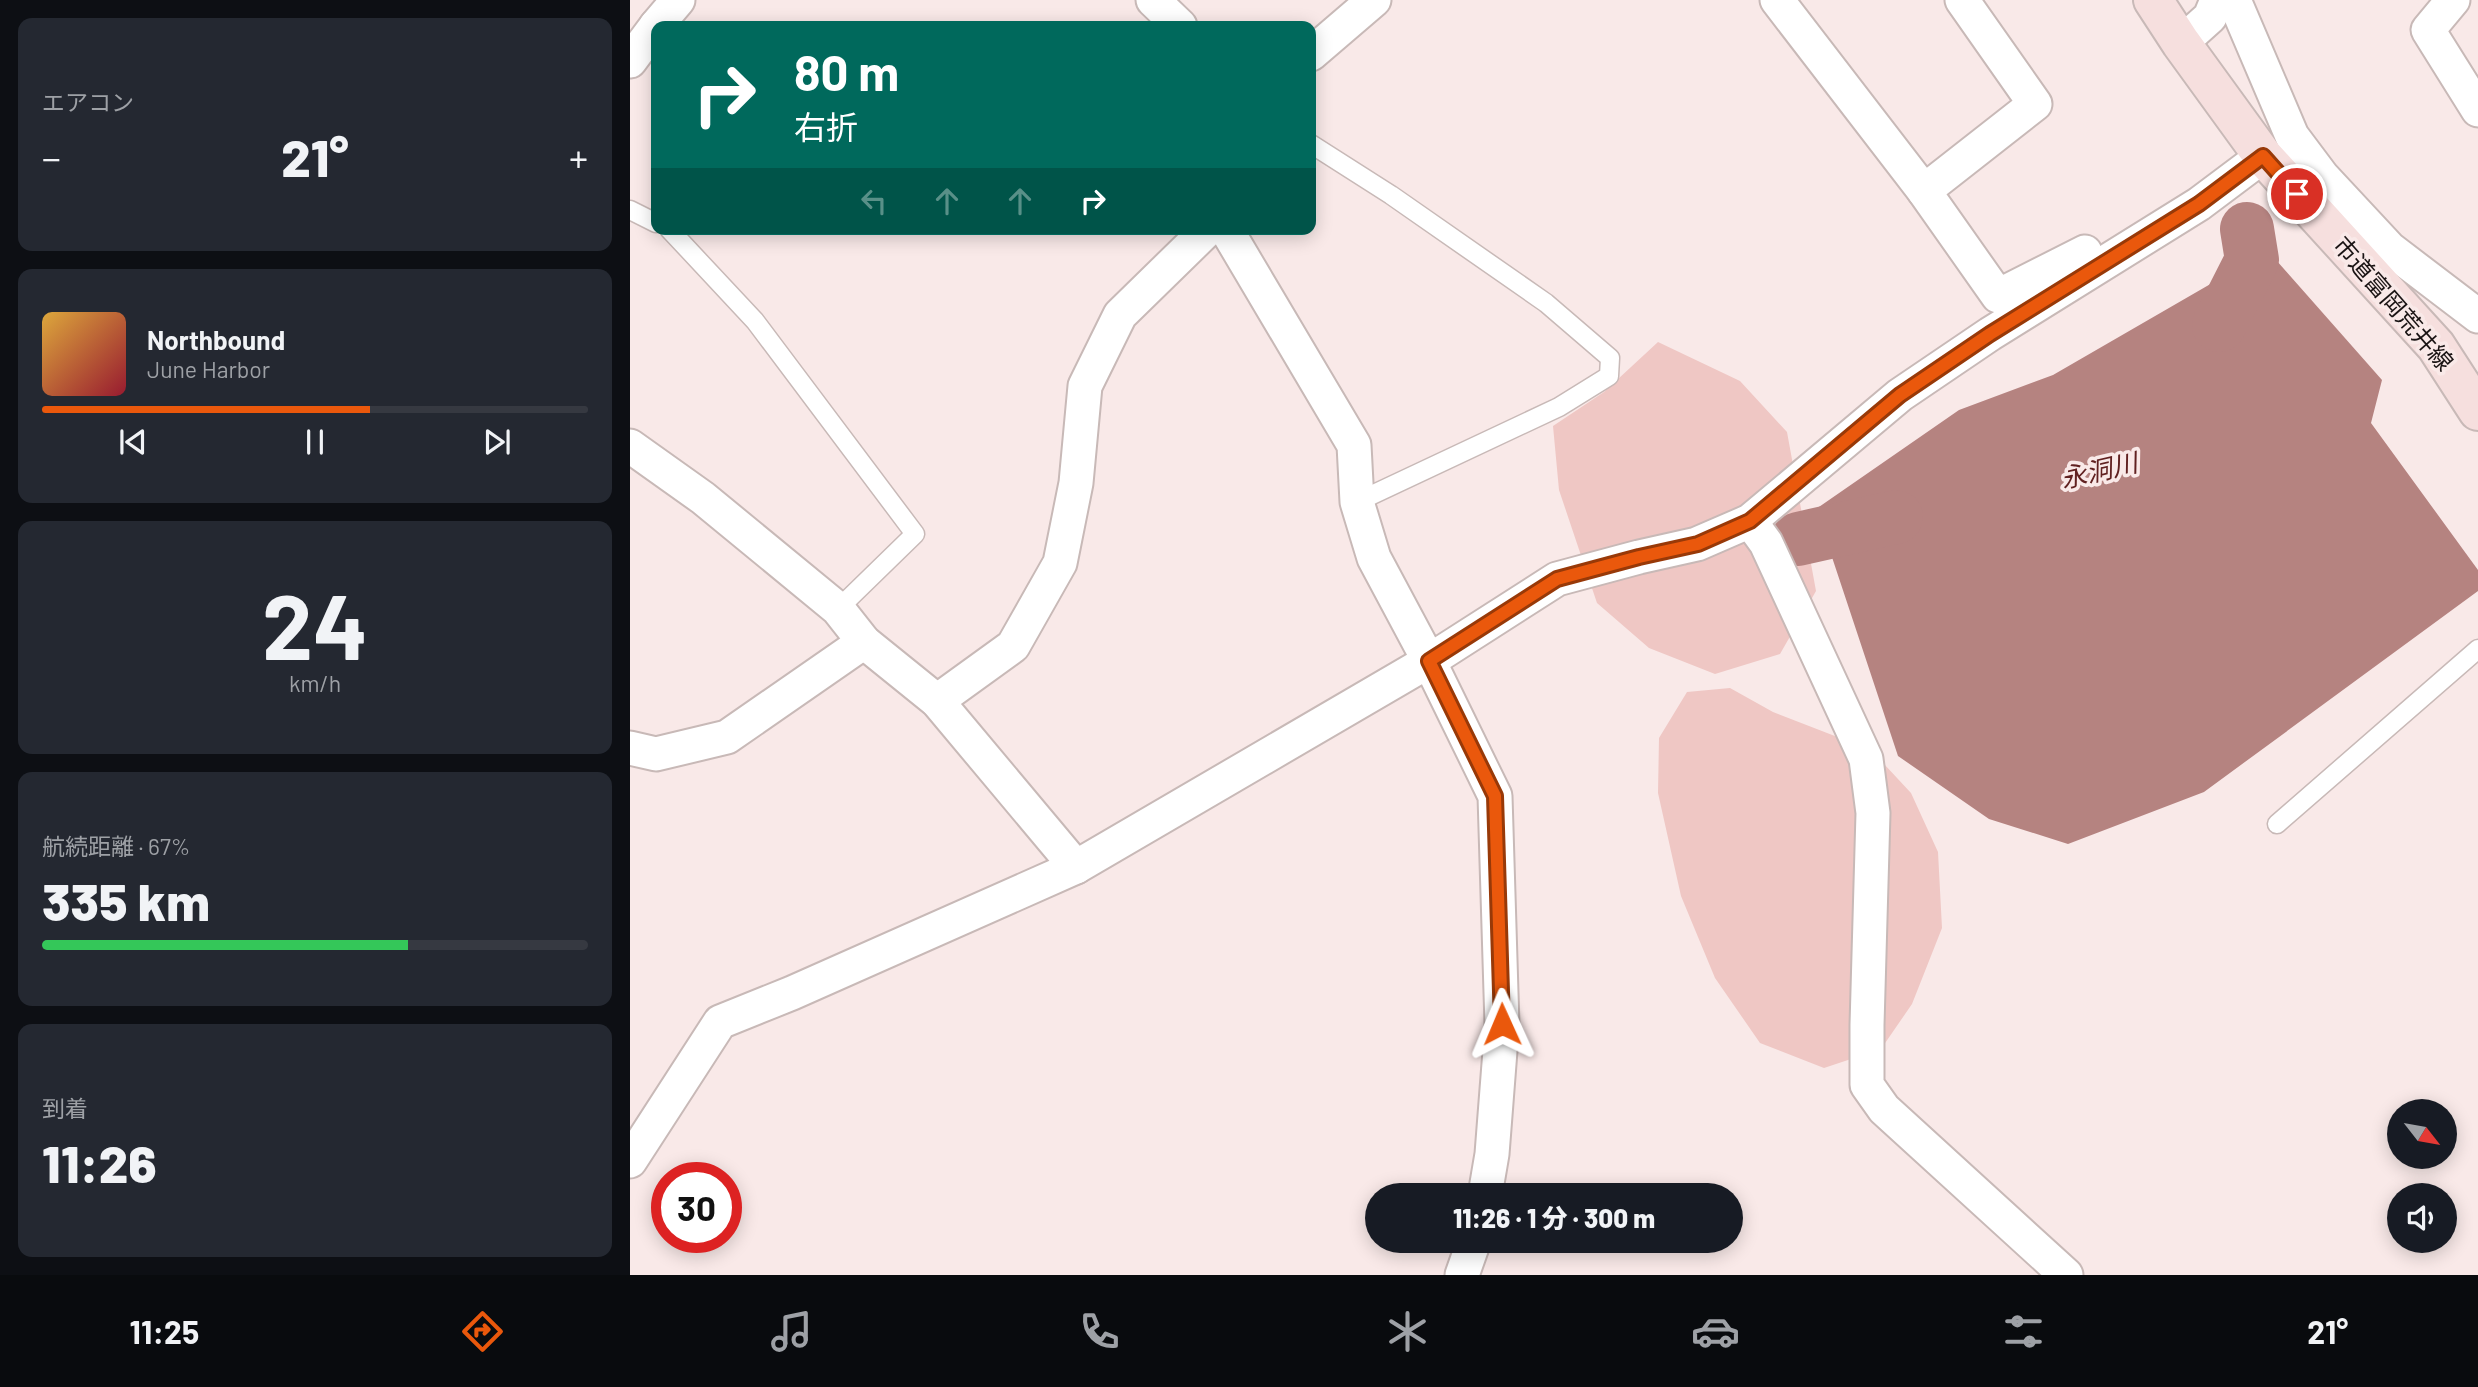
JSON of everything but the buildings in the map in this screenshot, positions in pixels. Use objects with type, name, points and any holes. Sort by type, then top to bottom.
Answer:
[{"type":"street","points":[[660,21],[678,0]]},
{"type":"street","points":[[1316,50],[1374,0]]},
{"type":"street","points":[[1777,0],[1924,191],[1998,296],[2186,201],[2199,204]]},
{"type":"street","points":[[1924,191],[2035,104],[1962,0]]},
{"type":"street","name":"市道富岡荒井線","points":[[2153,0],[2263,156],[2436,346],[2478,411]]},
{"type":"street","points":[[2181,43],[2210,18],[2217,0]]},
{"type":"street","points":[[2234,0],[2292,136],[2322,176],[2390,249],[2478,316]]},
{"type":"street","points":[[2453,0],[2427,30],[2478,110]]},
{"type":"street","points":[[1155,1],[1175,21]]},
{"type":"street","points":[[630,61],[651,33]]},
{"type":"street","points":[[630,1161],[720,1022],[792,993],[1076,867],[1429,661],[1557,579],[1698,544],[1750,521],[1900,395],[1990,334],[2199,204],[2263,156]]},
{"type":"street","points":[[937,701],[1013,646],[1059,563],[1076,483],[1085,386],[1120,315],[1202,235]]},
{"type":"street","points":[[1230,235],[1354,445],[1357,502],[1374,558],[1429,661],[1495,796],[1502,1024],[1492,1154],[1487,1183]]},
{"type":"street","points":[[630,446],[703,498],[838,609],[864,642],[937,701],[1076,867]]},
{"type":"street","points":[[1750,521],[1766,543],[1866,759],[1873,813],[1867,1086],[1884,1109],[2066,1275]]},
{"type":"street","points":[[630,748],[656,754],[727,737],[864,642]]},
{"type":"street","points":[[1462,1275],[1470,1253]]},
{"type":"lane","points":[[1316,147],[1391,195],[1546,303],[1610,358],[1609,376],[1559,407],[1357,502]]},
{"type":"lane","points":[[630,210],[651,220]]},
{"type":"lane","points":[[675,235],[755,321],[915,534],[838,609]]},
{"type":"lane","points":[[2277,824],[2478,649]]},
{"type":"shaded area","points":[[1658,342],[1740,381],[1787,432],[1816,591],[1780,654],[1715,674],[1649,648],[1597,603],[1559,490],[1553,426],[1604,392]]},
{"type":"shaded area","points":[[1730,688],[1773,712],[1871,750],[1911,793],[1938,852],[1942,928],[1912,1004],[1881,1049],[1824,1068],[1760,1043],[1715,978],[1681,896],[1658,793],[1659,738],[1687,692]]},
{"type":"water","points":[[2252,260],[2276,260],[2382,380],[2371,423],[2478,570],[2478,591],[2204,792],[2068,844],[1989,819],[1898,756],[1816,509],[1959,410],[2053,375]]},
{"type":"waterway","name":"永洞川","points":[[2219,325],[2252,260],[2247,229]]},
{"type":"waterway","name":"永洞川","points":[[1798,539],[1896,517]]},
{"type":"route","points":[[1502,1024],[1495,796],[1429,661],[1557,579],[1698,544],[1750,521],[1900,395],[1990,334],[2199,204],[2263,156],[2297,194]]}]
